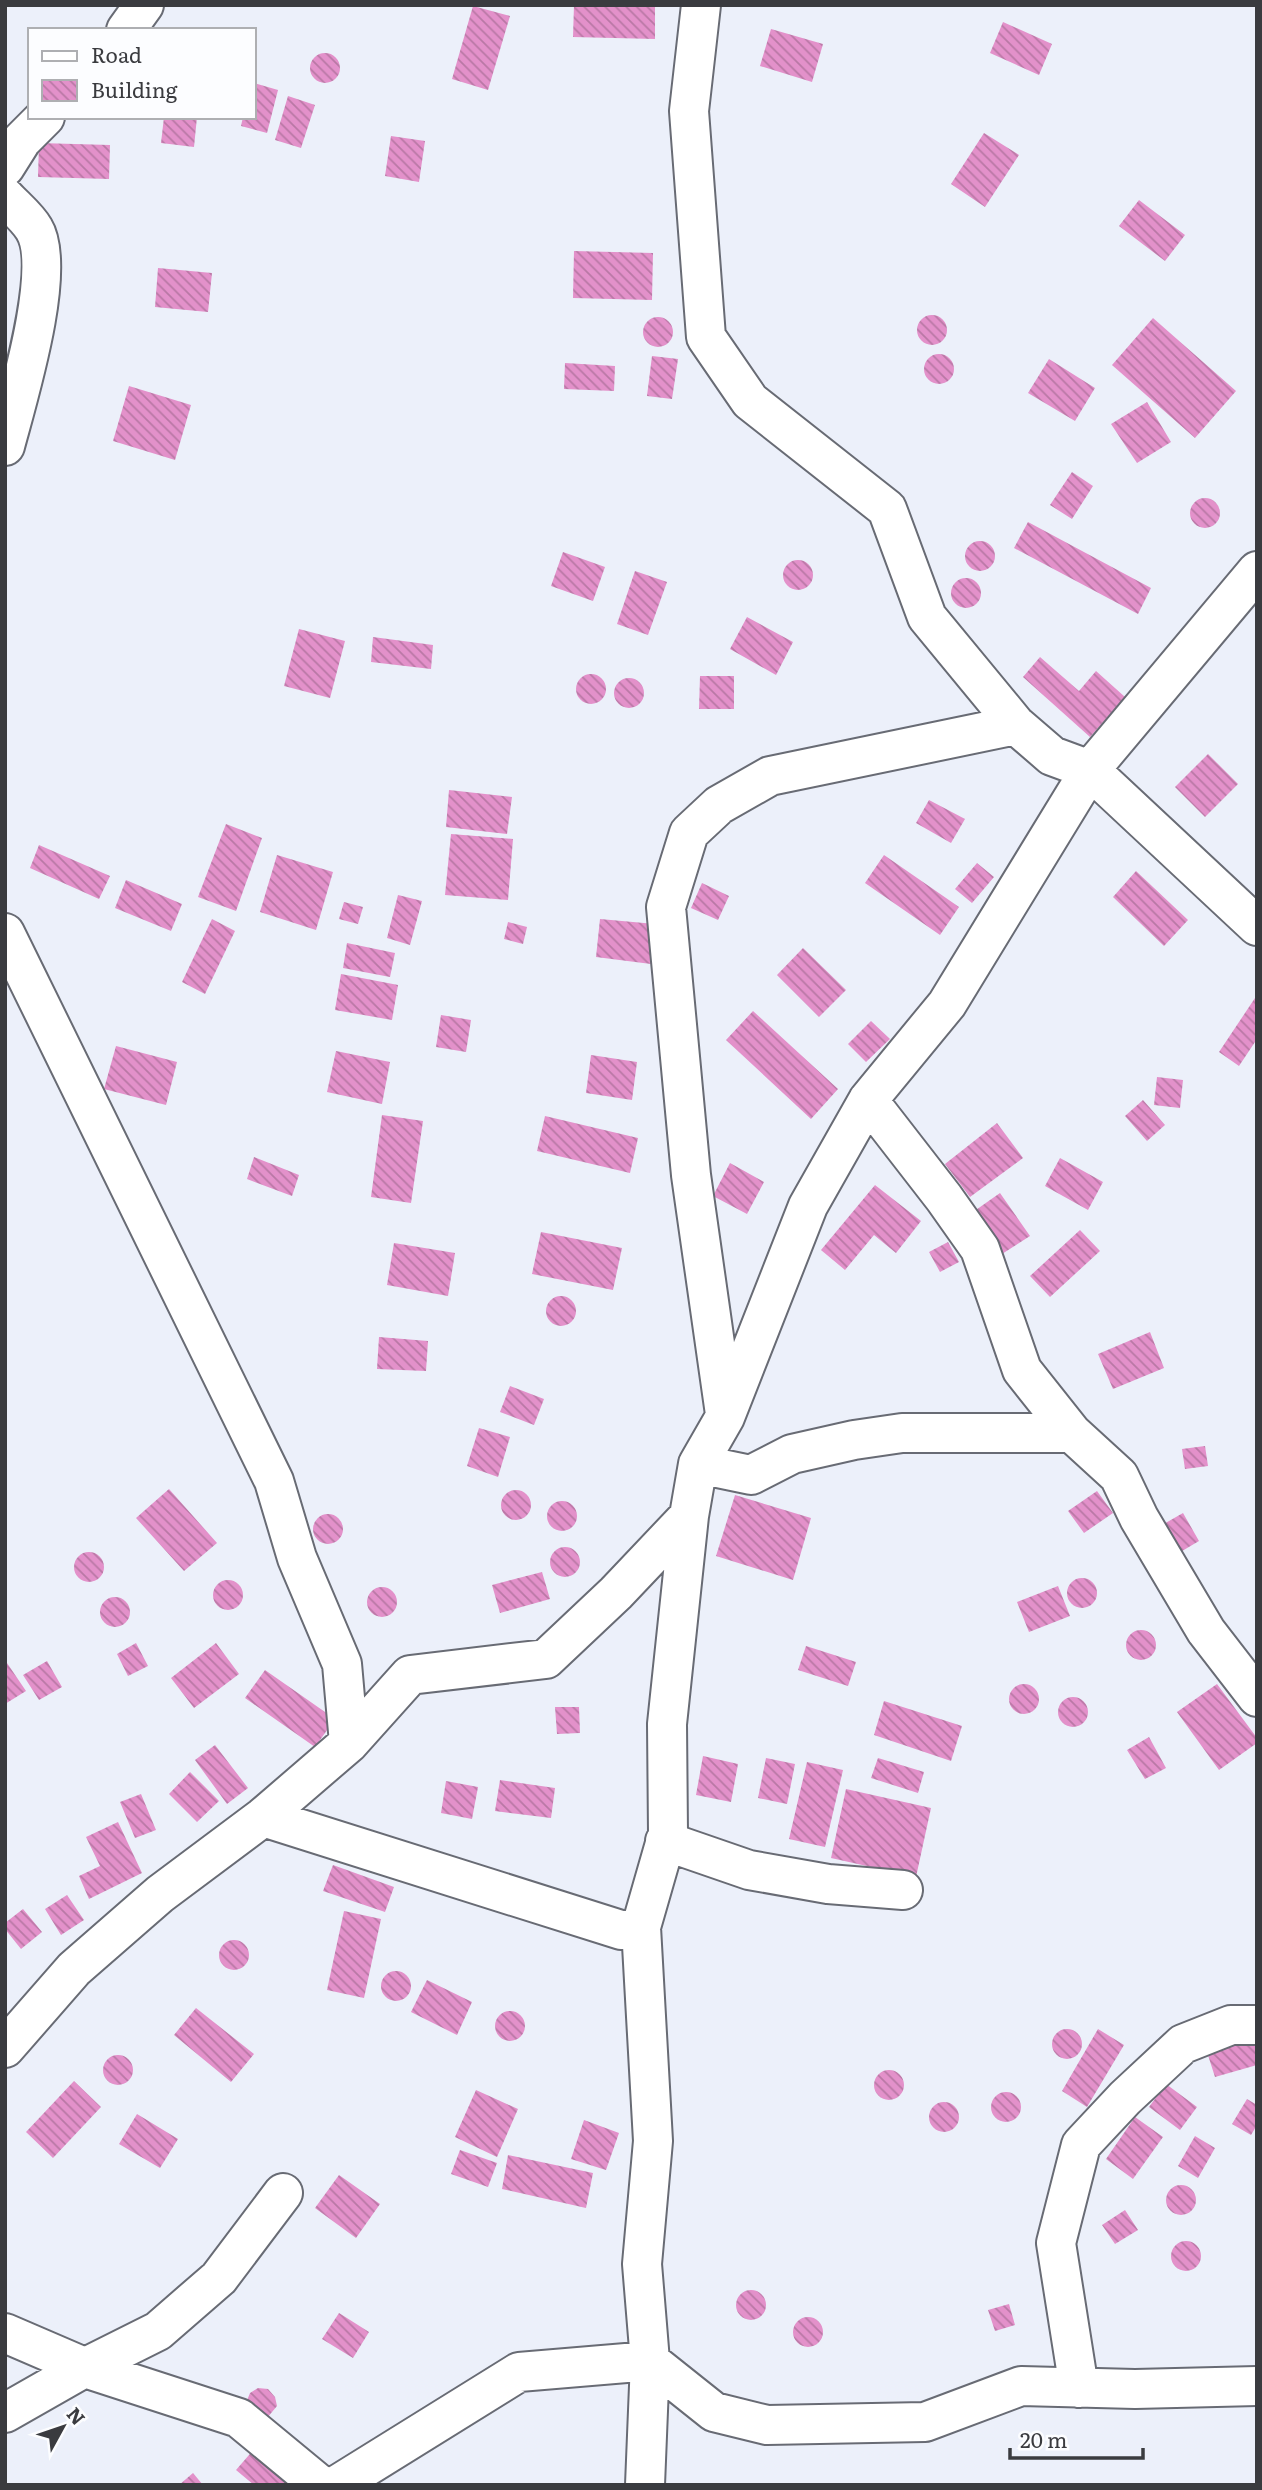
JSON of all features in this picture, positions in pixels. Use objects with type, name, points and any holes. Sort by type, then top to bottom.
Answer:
[{"type":"street","points":[[127,28],[144,5]]},
{"type":"street","points":[[702,5],[689,111],[706,337],[750,401],[887,509],[927,617],[1016,725],[1052,756],[1090,770],[1257,926]]},
{"type":"street","points":[[5,167],[22,140],[43,119]]},
{"type":"street","points":[[5,197],[35,230],[43,264],[30,354],[5,446]]},
{"type":"street","points":[[646,2485],[650,2361],[642,2264],[653,2141],[641,1927],[668,1833],[667,1724],[689,1516],[698,1464],[725,1417],[808,1206],[868,1100],[947,1004],[1090,770],[1257,571]]},
{"type":"street","points":[[725,1417],[691,1175],[666,907],[689,834],[719,806],[770,776],[1016,725]]},
{"type":"street","points":[[5,933],[275,1481],[298,1558],[342,1664],[349,1743]]},
{"type":"street","points":[[868,1100],[980,1249],[1023,1370],[1072,1433],[1119,1476],[1139,1518],[1206,1631],[1257,1697]]},
{"type":"street","points":[[698,1464],[751,1475],[792,1454],[854,1440],[902,1433],[1072,1433]]},
{"type":"street","points":[[5,2048],[74,1969],[160,1894],[263,1817],[349,1743],[410,1675],[546,1659],[616,1593],[689,1516]]},
{"type":"street","points":[[263,1817],[621,1930],[641,1927]]},
{"type":"street","points":[[665,1841],[748,1870],[828,1884],[904,1890]]},
{"type":"street","points":[[1079,2388],[1056,2243],[1081,2145],[1125,2098],[1183,2044],[1231,2025],[1257,2025]]},
{"type":"street","points":[[5,2413],[84,2368],[159,2331],[219,2278],[283,2193]]},
{"type":"street","points":[[5,2333],[84,2368],[239,2418],[320,2485]]},
{"type":"street","points":[[337,2485],[519,2372],[650,2361],[714,2412],[767,2425],[925,2422],[1021,2386],[1135,2389],[1257,2386]]},
{"type":"building","points":[[574,5],[655,5],[655,39],[573,37]]},
{"type":"building","points":[[473,6],[510,16],[488,90],[452,79]]},
{"type":"building","points":[[1003,22],[1052,44],[1039,75],[990,53]]},
{"type":"building","points":[[771,29],[823,44],[812,82],[760,66]]},
{"type":"building","points":[[325,53],[336,57],[340,68],[336,79],[325,83],[314,79],[310,68],[314,57]]},
{"type":"building","points":[[256,84],[278,90],[267,133],[241,126],[243,119],[256,119]]},
{"type":"building","points":[[288,96],[315,105],[301,148],[275,140]]},
{"type":"building","points":[[164,119],[197,119],[194,147],[161,143]]},
{"type":"building","points":[[984,133],[1019,155],[985,207],[951,184]]},
{"type":"building","points":[[391,136],[425,141],[419,182],[385,176]]},
{"type":"building","points":[[39,143],[110,145],[109,179],[38,177]]},
{"type":"building","points":[[1139,200],[1185,235],[1165,261],[1119,226]]},
{"type":"building","points":[[574,251],[653,253],[652,300],[573,298]]},
{"type":"building","points":[[158,268],[212,273],[208,312],[155,307]]},
{"type":"building","points":[[932,315],[943,319],[947,330],[943,341],[932,345],[921,341],[917,330],[921,319]]},
{"type":"building","points":[[658,317],[669,321],[673,332],[669,343],[658,347],[647,343],[643,332],[647,321]]},
{"type":"building","points":[[1153,318],[1236,391],[1195,438],[1112,365]]},
{"type":"building","points":[[939,354],[950,358],[954,369],[950,380],[939,384],[928,380],[924,369],[928,358]]},
{"type":"building","points":[[652,356],[678,359],[672,399],[647,396]]},
{"type":"building","points":[[1049,359],[1095,388],[1075,421],[1028,393]]},
{"type":"building","points":[[565,363],[615,366],[614,391],[564,389]]},
{"type":"building","points":[[129,386],[191,405],[175,460],[113,441]]},
{"type":"building","points":[[1147,402],[1171,442],[1137,463],[1111,424]]},
{"type":"building","points":[[1072,472],[1093,486],[1072,519],[1050,505]]},
{"type":"building","points":[[1205,498],[1216,502],[1220,513],[1216,524],[1205,528],[1194,524],[1190,513],[1194,502]]},
{"type":"building","points":[[1028,522],[1151,588],[1138,614],[1014,548]]},
{"type":"building","points":[[980,541],[991,545],[995,556],[991,567],[980,571],[969,567],[965,556],[969,545]]},
{"type":"building","points":[[563,552],[605,567],[593,601],[551,586]]},
{"type":"building","points":[[798,560],[809,564],[813,575],[809,586],[798,590],[787,586],[783,575],[787,564]]},
{"type":"building","points":[[635,571],[667,582],[648,635],[617,624]]},
{"type":"building","points":[[966,578],[977,582],[981,593],[977,604],[966,608],[955,604],[951,593],[955,582]]},
{"type":"building","points":[[747,617],[793,642],[776,675],[730,649]]},
{"type":"building","points":[[299,629],[345,641],[330,698],[284,686]]},
{"type":"building","points":[[373,637],[433,645],[431,669],[371,662]]},
{"type":"building","points":[[1040,657],[1079,691],[1096,671],[1125,697],[1090,737],[1023,677]]},
{"type":"building","points":[[591,674],[602,678],[606,689],[602,700],[591,704],[580,700],[576,689],[580,678]]},
{"type":"building","points":[[700,676],[734,676],[734,709],[699,709]]},
{"type":"building","points":[[629,678],[640,682],[644,693],[640,704],[629,708],[618,704],[614,693],[618,682]]},
{"type":"building","points":[[1208,754],[1238,784],[1205,817],[1175,787]]},
{"type":"building","points":[[449,790],[512,797],[507,834],[446,827]]},
{"type":"building","points":[[929,800],[965,819],[951,843],[916,823]]},
{"type":"building","points":[[226,824],[262,838],[236,911],[198,897]]},
{"type":"building","points":[[451,834],[513,839],[508,900],[445,895]]},
{"type":"building","points":[[39,845],[110,876],[99,899],[30,868]]},
{"type":"building","points":[[277,855],[333,872],[316,930],[260,912]]},
{"type":"building","points":[[884,855],[959,907],[940,935],[865,883]]},
{"type":"building","points":[[977,863],[994,877],[972,903],[955,889]]},
{"type":"building","points":[[1136,871],[1188,920],[1164,946],[1113,897]]},
{"type":"building","points":[[126,880],[182,904],[171,931],[115,908]]},
{"type":"building","points":[[702,883],[729,896],[718,920],[691,908]]},
{"type":"building","points":[[398,895],[422,901],[410,945],[387,938]]},
{"type":"building","points":[[344,902],[363,907],[358,924],[339,919]]},
{"type":"building","points":[[212,919],[235,931],[205,994],[182,982]]},
{"type":"building","points":[[600,919],[655,924],[651,964],[596,957]]},
{"type":"building","points":[[508,922],[527,927],[523,944],[504,939]]},
{"type":"building","points":[[347,943],[395,953],[390,977],[343,968]]},
{"type":"building","points":[[803,948],[846,990],[819,1017],[777,975]]},
{"type":"building","points":[[341,974],[398,985],[392,1020],[335,1010]]},
{"type":"building","points":[[1257,995],[1257,1039],[1239,1066],[1219,1052]]},
{"type":"building","points":[[753,1011],[838,1089],[811,1119],[726,1040]]},
{"type":"building","points":[[441,1015],[471,1020],[466,1052],[436,1047]]},
{"type":"building","points":[[871,1021],[890,1039],[866,1062],[848,1044]]},
{"type":"building","points":[[116,1046],[177,1062],[166,1105],[104,1089]]},
{"type":"building","points":[[336,1051],[390,1062],[382,1104],[327,1092]]},
{"type":"building","points":[[591,1055],[637,1062],[632,1100],[586,1093]]},
{"type":"building","points":[[1157,1077],[1183,1080],[1180,1108],[1154,1105]]},
{"type":"building","points":[[1143,1100],[1165,1125],[1147,1141],[1125,1116]]},
{"type":"building","points":[[382,1115],[423,1121],[411,1203],[371,1197]]},
{"type":"building","points":[[545,1116],[638,1138],[630,1173],[537,1151]]},
{"type":"building","points":[[997,1123],[1023,1158],[970,1197],[945,1164]]},
{"type":"building","points":[[254,1157],[299,1175],[292,1196],[247,1179]]},
{"type":"building","points":[[1060,1158],[1103,1182],[1088,1210],[1045,1186]]},
{"type":"building","points":[[730,1163],[764,1182],[747,1214],[713,1196]]},
{"type":"building","points":[[875,1185],[921,1221],[896,1253],[874,1235],[845,1270],[821,1250]]},
{"type":"building","points":[[1000,1193],[1030,1236],[1002,1254],[973,1212]]},
{"type":"building","points":[[1080,1230],[1100,1251],[1050,1297],[1030,1276]]},
{"type":"building","points":[[541,1232],[622,1248],[613,1290],[532,1274]]},
{"type":"building","points":[[948,1242],[959,1262],[940,1272],[929,1252]]},
{"type":"building","points":[[394,1243],[455,1253],[448,1296],[387,1285]]},
{"type":"building","points":[[561,1296],[572,1300],[576,1311],[572,1322],[561,1326],[550,1322],[546,1311],[550,1300]]},
{"type":"building","points":[[1150,1332],[1164,1368],[1113,1389],[1098,1354]]},
{"type":"building","points":[[379,1337],[428,1341],[426,1371],[377,1369]]},
{"type":"building","points":[[510,1386],[544,1399],[534,1425],[500,1412]]},
{"type":"building","points":[[479,1428],[510,1437],[498,1477],[467,1466]]},
{"type":"building","points":[[1205,1446],[1208,1466],[1185,1469],[1182,1449]]},
{"type":"building","points":[[169,1489],[217,1543],[184,1571],[136,1518]]},
{"type":"building","points":[[516,1490],[527,1494],[531,1505],[527,1516],[516,1520],[505,1516],[501,1505],[505,1494]]},
{"type":"building","points":[[1097,1491],[1113,1513],[1084,1533],[1068,1511]]},
{"type":"building","points":[[735,1495],[811,1518],[793,1580],[716,1556]]},
{"type":"building","points":[[562,1501],[573,1505],[577,1516],[573,1527],[562,1531],[551,1527],[547,1516],[551,1505]]},
{"type":"building","points":[[1183,1513],[1199,1541],[1172,1557],[1155,1529]]},
{"type":"building","points":[[328,1514],[339,1518],[343,1529],[339,1540],[328,1544],[317,1540],[313,1529],[317,1518]]},
{"type":"building","points":[[565,1547],[576,1551],[580,1562],[576,1573],[565,1577],[554,1573],[550,1562],[554,1551]]},
{"type":"building","points":[[89,1552],[100,1556],[104,1567],[100,1578],[89,1582],[78,1578],[74,1567],[78,1556]]},
{"type":"building","points":[[542,1572],[550,1599],[500,1613],[492,1585]]},
{"type":"building","points":[[1082,1578],[1093,1582],[1097,1593],[1093,1604],[1082,1608],[1071,1604],[1067,1593],[1071,1582]]},
{"type":"building","points":[[228,1580],[239,1584],[243,1595],[239,1606],[228,1610],[217,1606],[213,1595],[217,1584]]},
{"type":"building","points":[[1058,1586],[1070,1616],[1029,1632],[1017,1602]]},
{"type":"building","points":[[382,1587],[393,1591],[397,1602],[393,1613],[382,1617],[371,1613],[367,1602],[371,1591]]},
{"type":"building","points":[[115,1597],[126,1601],[130,1612],[126,1623],[115,1627],[104,1623],[100,1612],[104,1601]]},
{"type":"building","points":[[1141,1630],[1152,1634],[1156,1645],[1152,1656],[1141,1660],[1130,1656],[1126,1645],[1130,1634]]},
{"type":"building","points":[[136,1643],[148,1666],[128,1676],[117,1654]]},
{"type":"building","points":[[216,1643],[239,1674],[194,1708],[171,1678]]},
{"type":"building","points":[[806,1646],[856,1662],[848,1686],[798,1670]]},
{"type":"building","points":[[47,1661],[62,1687],[39,1700],[23,1675]]},
{"type":"building","points":[[7,1663],[26,1691],[5,1704],[5,1665]]},
{"type":"building","points":[[265,1670],[335,1719],[315,1747],[245,1698]]},
{"type":"building","points":[[1024,1684],[1035,1688],[1039,1699],[1035,1710],[1024,1714],[1013,1710],[1009,1699],[1013,1688]]},
{"type":"building","points":[[1217,1684],[1257,1738],[1257,1743],[1219,1770],[1177,1712]]},
{"type":"building","points":[[1073,1697],[1084,1701],[1088,1712],[1084,1723],[1073,1727],[1062,1723],[1058,1712],[1062,1701]]},
{"type":"building","points":[[884,1701],[962,1726],[951,1761],[874,1735]]},
{"type":"building","points":[[555,1707],[579,1707],[580,1733],[557,1734]]},
{"type":"building","points":[[1149,1737],[1166,1768],[1145,1779],[1127,1750]]},
{"type":"building","points":[[215,1745],[248,1788],[227,1804],[195,1760]]},
{"type":"building","points":[[703,1756],[738,1764],[731,1802],[696,1795]]},
{"type":"building","points":[[766,1758],[795,1764],[787,1804],[758,1798]]},
{"type":"building","points":[[878,1758],[924,1772],[918,1793],[871,1778]]},
{"type":"building","points":[[807,1762],[843,1770],[825,1847],[789,1839]]},
{"type":"building","points":[[190,1772],[219,1801],[197,1822],[169,1794]]},
{"type":"building","points":[[500,1780],[555,1788],[551,1818],[495,1811]]},
{"type":"building","points":[[446,1781],[478,1787],[472,1819],[441,1813]]},
{"type":"building","points":[[846,1789],[931,1808],[916,1877],[831,1858]]},
{"type":"building","points":[[141,1794],[156,1830],[135,1838],[120,1802]]},
{"type":"building","points":[[118,1822],[142,1873],[89,1899],[79,1876],[100,1866],[86,1837]]},
{"type":"building","points":[[333,1865],[394,1887],[385,1912],[323,1891]]},
{"type":"building","points":[[67,1895],[84,1920],[61,1935],[45,1909]]},
{"type":"building","points":[[23,1909],[42,1932],[21,1949],[5,1929],[5,1923]]},
{"type":"building","points":[[344,1911],[381,1919],[364,1998],[327,1990]]},
{"type":"building","points":[[234,1940],[245,1944],[249,1955],[245,1966],[234,1970],[223,1966],[219,1955],[223,1944]]},
{"type":"building","points":[[396,1971],[407,1975],[411,1986],[407,1997],[396,2001],[385,1997],[381,1986],[385,1975]]},
{"type":"building","points":[[427,1980],[472,2002],[457,2035],[411,2012]]},
{"type":"building","points":[[196,2008],[254,2054],[231,2082],[174,2035]]},
{"type":"building","points":[[510,2011],[521,2015],[525,2026],[521,2037],[510,2041],[499,2037],[495,2026],[499,2015]]},
{"type":"building","points":[[1067,2029],[1078,2033],[1082,2044],[1078,2055],[1067,2059],[1056,2055],[1052,2044],[1056,2033]]},
{"type":"building","points":[[1098,2029],[1124,2045],[1087,2107],[1062,2091]]},
{"type":"building","points":[[1257,2038],[1257,2065],[1215,2077],[1207,2052]]},
{"type":"building","points":[[118,2055],[129,2059],[133,2070],[129,2081],[118,2085],[107,2081],[103,2070],[107,2059]]},
{"type":"building","points":[[889,2070],[900,2074],[904,2085],[900,2096],[889,2100],[878,2096],[874,2085],[878,2074]]},
{"type":"building","points":[[74,2081],[101,2107],[53,2158],[26,2132]]},
{"type":"building","points":[[1166,2084],[1197,2107],[1180,2130],[1149,2107]]},
{"type":"building","points":[[476,2090],[518,2109],[497,2157],[455,2137]]},
{"type":"building","points":[[1006,2092],[1017,2096],[1021,2107],[1017,2118],[1006,2122],[995,2118],[991,2107],[995,2096]]},
{"type":"building","points":[[1247,2099],[1257,2105],[1257,2125],[1251,2135],[1232,2124]]},
{"type":"building","points":[[944,2102],[955,2106],[959,2117],[955,2128],[944,2132],[933,2128],[929,2117],[933,2106]]},
{"type":"building","points":[[137,2114],[178,2139],[160,2168],[119,2144]]},
{"type":"building","points":[[1135,2117],[1163,2137],[1133,2179],[1106,2159]]},
{"type":"building","points":[[584,2120],[619,2133],[606,2170],[571,2159]]},
{"type":"building","points":[[1195,2136],[1215,2148],[1198,2178],[1178,2166]]},
{"type":"building","points":[[460,2150],[497,2163],[488,2187],[451,2174]]},
{"type":"building","points":[[508,2155],[593,2173],[586,2208],[502,2189]]},
{"type":"building","points":[[339,2175],[380,2204],[356,2238],[315,2208]]},
{"type":"building","points":[[1181,2185],[1192,2189],[1196,2200],[1192,2211],[1181,2215],[1170,2211],[1166,2200],[1170,2189]]},
{"type":"building","points":[[1125,2210],[1138,2230],[1115,2244],[1102,2225]]},
{"type":"building","points":[[1186,2241],[1197,2245],[1201,2256],[1197,2267],[1186,2271],[1175,2267],[1171,2256],[1175,2245]]},
{"type":"building","points":[[751,2290],[762,2294],[766,2305],[762,2316],[751,2320],[740,2316],[736,2305],[740,2294]]},
{"type":"building","points":[[1009,2304],[1015,2325],[995,2331],[988,2310]]},
{"type":"building","points":[[339,2313],[369,2332],[353,2358],[322,2339]]},
{"type":"building","points":[[808,2317],[819,2321],[823,2332],[819,2343],[808,2347],[797,2343],[793,2332],[797,2321]]},
{"type":"building","points":[[258,2388],[268,2389],[275,2397],[277,2406],[267,2418],[246,2403],[250,2393]]},
{"type":"building","points":[[255,2448],[291,2477],[284,2485],[254,2485],[236,2470]]},
{"type":"building","points":[[193,2473],[203,2485],[179,2485]]}]
